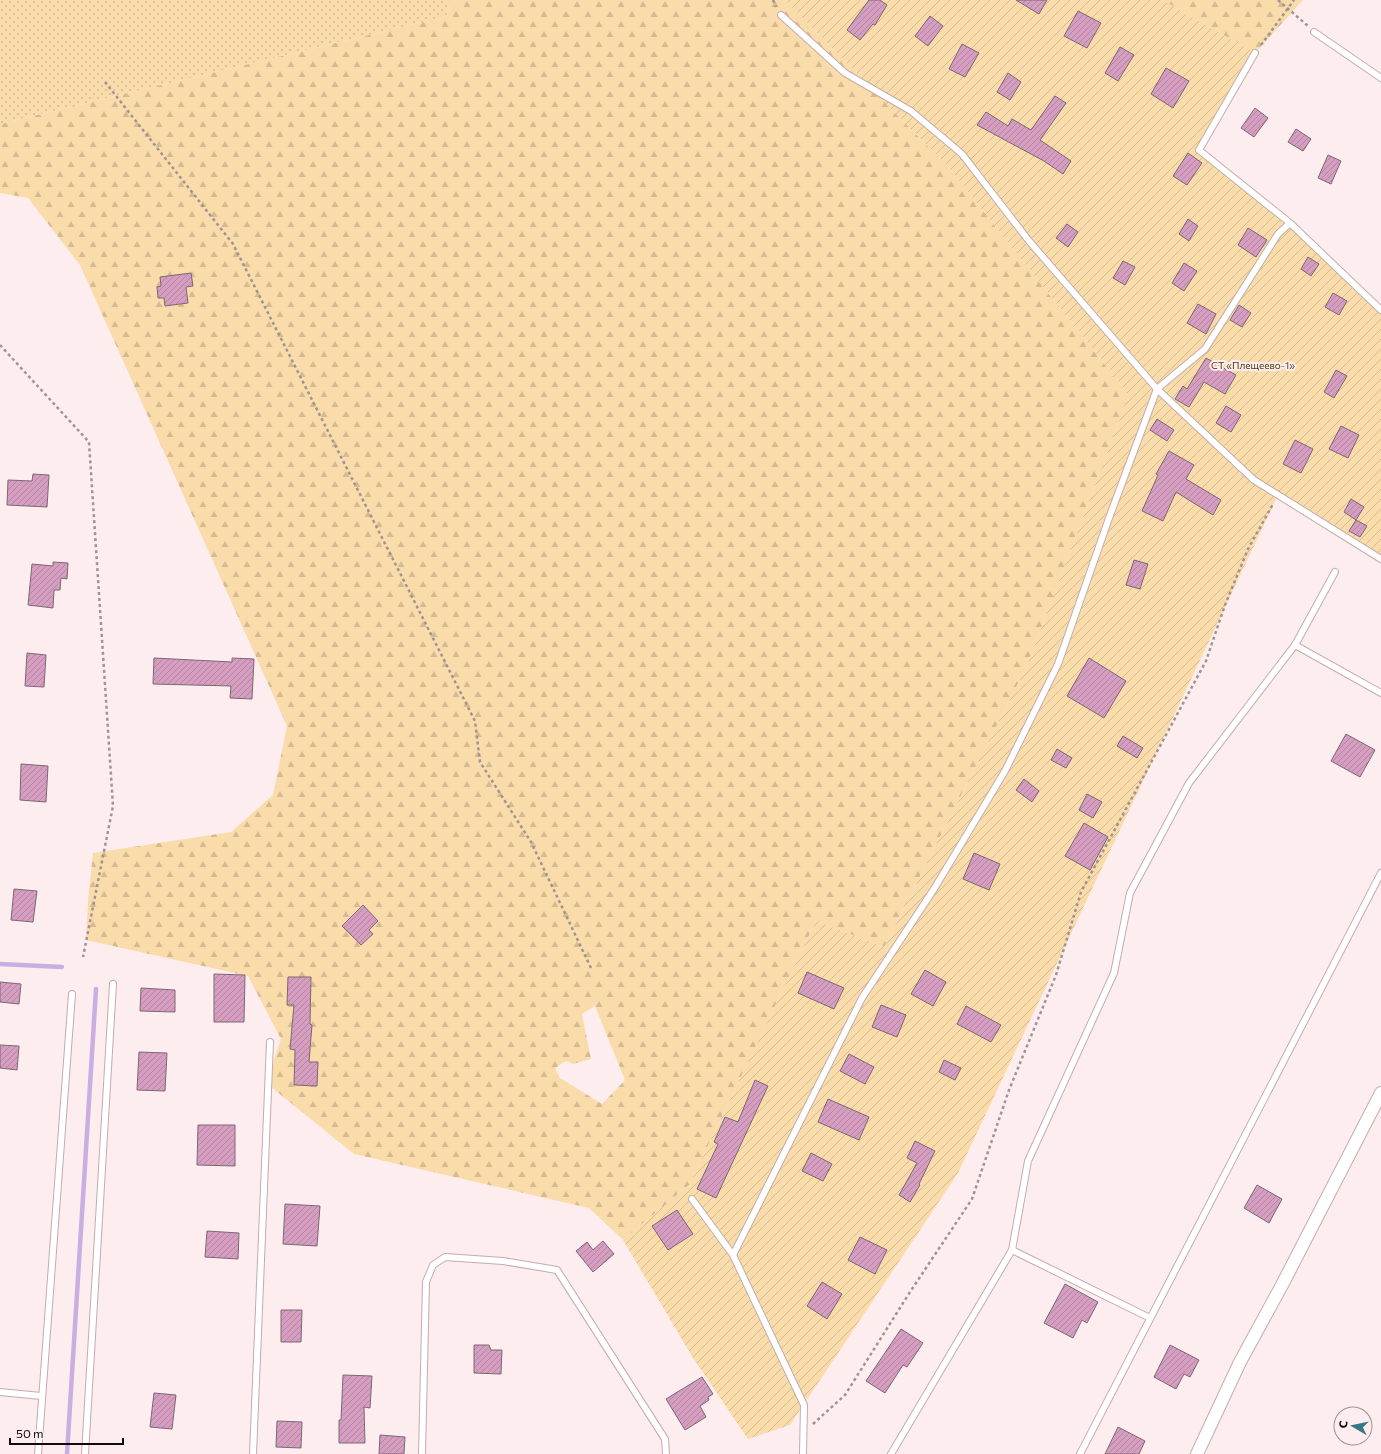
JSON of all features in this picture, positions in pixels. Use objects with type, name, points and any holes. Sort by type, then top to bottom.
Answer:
[{"type":"street","points":[[1197,1454],[1240,1362],[1286,1278],[1381,1093]]},
{"type":"lane","points":[[781,15],[845,73],[911,111],[962,154],[1029,241],[1157,389],[1254,480],[1381,559]]},
{"type":"lane","points":[[1314,32],[1381,78]]},
{"type":"lane","points":[[1255,53],[1199,150],[1290,223],[1381,310]]},
{"type":"lane","points":[[733,1255],[862,998],[934,889],[1005,771],[1058,664],[1109,518],[1157,389],[1205,349],[1278,234],[1290,223]]},
{"type":"lane","points":[[891,1454],[1012,1250],[1028,1161],[1114,973],[1130,893],[1190,783],[1295,644],[1335,572]]},
{"type":"lane","points":[[1295,644],[1381,693]]},
{"type":"lane","points":[[1080,1454],[1381,873]]},
{"type":"lane","points":[[85,1454],[113,984]]},
{"type":"lane","points":[[38,1454],[41,1396],[72,994]]},
{"type":"lane","points":[[253,1454],[270,1042]]},
{"type":"lane","points":[[692,1199],[733,1255],[804,1405],[803,1454]]},
{"type":"lane","points":[[1012,1250],[1150,1318]]},
{"type":"lane","points":[[422,1454],[426,1282],[433,1265],[445,1257],[503,1261],[557,1270],[665,1439],[666,1454]]},
{"type":"lane","points":[[0,1392],[41,1396]]},
{"type":"path","points":[[1278,0],[1314,32]]},
{"type":"path","points":[[1255,53],[1294,0]]},
{"type":"path","points":[[105,82],[233,244],[475,721],[480,762],[531,842],[592,970]]},
{"type":"path","points":[[0,345],[89,442],[113,806],[83,957]]},
{"type":"path","points":[[804,1433],[845,1395],[910,1292],[972,1199],[1009,1090],[1056,975],[1081,892],[1206,661],[1225,605],[1248,549],[1279,495]]},
{"type":"green space","points":[[0,0],[450,0],[447,16],[0,124]]},
{"type":"green space","points":[[450,0],[785,0],[949,168],[1129,395],[1026,668],[884,947],[816,921],[689,1185],[623,1240],[589,1208],[354,1154],[266,1083],[281,1039],[248,976],[86,940],[93,853],[231,832],[273,795],[287,726],[80,265],[28,198],[0,193],[0,124],[447,16]],"holes":[[[595,1006],[625,1080],[602,1104],[560,1078],[555,1068],[566,1061],[573,1064],[591,1059],[582,1014]]]},
{"type":"green space","name":"СТ «Плещеево-1»","points":[[785,0],[1162,0],[1255,53],[1199,150],[1290,223],[1381,310],[1381,559],[1278,495],[958,1173],[790,1425],[748,1439],[693,1358],[623,1240],[689,1185],[816,921],[884,947],[1026,668],[1129,395],[949,168]]},
{"type":"green space","points":[[1162,0],[1303,0],[1255,53]]},
{"type":"building","points":[[869,0],[880,0],[887,5],[875,25],[873,24],[860,40],[847,30]]},
{"type":"building","points":[[1016,0],[1047,0],[1039,14]]},
{"type":"building","points":[[1078,11],[1101,23],[1087,48],[1064,36]]},
{"type":"building","points":[[930,16],[943,26],[928,46],[915,36]]},
{"type":"building","points":[[962,44],[979,53],[965,77],[949,69]]},
{"type":"building","points":[[1120,47],[1134,55],[1118,81],[1105,73]]},
{"type":"building","points":[[1166,68],[1189,81],[1173,108],[1151,94]]},
{"type":"building","points":[[1008,73],[1021,82],[1010,100],[997,92]]},
{"type":"building","points":[[1055,96],[1066,103],[1040,140],[1071,161],[1063,174],[1044,161],[977,125],[986,112],[1008,126],[1012,119],[1031,130]]},
{"type":"building","points":[[1255,108],[1268,118],[1254,137],[1241,128]]},
{"type":"building","points":[[1296,129],[1311,139],[1303,151],[1288,142]]},
{"type":"building","points":[[1188,153],[1202,163],[1187,185],[1173,176]]},
{"type":"building","points":[[1328,155],[1341,161],[1331,184],[1318,178]]},
{"type":"building","points":[[1188,219],[1198,226],[1189,241],[1179,234]]},
{"type":"building","points":[[1067,224],[1078,232],[1068,247],[1056,238]]},
{"type":"building","points":[[1248,228],[1267,240],[1256,257],[1238,245]]},
{"type":"building","points":[[1308,257],[1319,264],[1311,276],[1301,269]]},
{"type":"building","points":[[1123,261],[1135,267],[1125,285],[1113,278]]},
{"type":"building","points":[[1184,263],[1197,271],[1184,291],[1172,283]]},
{"type":"building","points":[[191,273],[193,286],[186,287],[188,303],[165,306],[164,298],[158,298],[157,287],[161,286],[160,277]]},
{"type":"building","points":[[1333,293],[1347,301],[1339,315],[1325,307]]},
{"type":"building","points":[[1198,304],[1216,314],[1206,334],[1187,323]]},
{"type":"building","points":[[1239,305],[1251,313],[1242,327],[1230,320]]},
{"type":"building","points":[[1206,358],[1236,375],[1225,394],[1204,382],[1189,407],[1175,399],[1183,386],[1187,389]]},
{"type":"building","points":[[1336,370],[1347,376],[1334,398],[1324,392]]},
{"type":"building","points":[[1226,406],[1241,415],[1231,432],[1216,423]]},
{"type":"building","points":[[1157,419],[1174,430],[1167,441],[1150,430]]},
{"type":"building","points":[[1341,426],[1359,435],[1348,458],[1329,449]]},
{"type":"building","points":[[1295,440],[1313,449],[1301,473],[1283,464]]},
{"type":"building","points":[[1169,451],[1194,465],[1186,479],[1221,500],[1213,515],[1176,492],[1163,521],[1142,511],[1158,475],[1156,474]]},
{"type":"building","points":[[33,474],[49,475],[47,507],[7,505],[8,480],[32,481]]},
{"type":"building","points":[[1351,499],[1364,507],[1356,520],[1344,512]]},
{"type":"building","points":[[1356,520],[1367,526],[1360,537],[1349,531]]},
{"type":"building","points":[[1134,560],[1148,564],[1140,589],[1126,585]]},
{"type":"building","points":[[53,562],[68,563],[67,579],[61,578],[60,590],[54,590],[53,608],[28,605],[32,564],[53,566]]},
{"type":"building","points":[[27,653],[46,655],[44,687],[25,686]]},
{"type":"building","points":[[154,658],[232,662],[232,658],[254,659],[252,699],[230,698],[231,686],[153,684]]},
{"type":"building","points":[[1089,658],[1126,681],[1104,718],[1067,696]]},
{"type":"building","points":[[1346,734],[1375,750],[1360,777],[1331,761]]},
{"type":"building","points":[[1123,736],[1143,748],[1137,758],[1117,746]]},
{"type":"building","points":[[1057,749],[1072,758],[1066,768],[1051,760]]},
{"type":"building","points":[[21,764],[48,766],[46,802],[20,800]]},
{"type":"building","points":[[1024,779],[1039,791],[1032,802],[1016,790]]},
{"type":"building","points":[[1087,794],[1102,802],[1093,818],[1079,810]]},
{"type":"building","points":[[1084,823],[1108,837],[1090,870],[1065,856]]},
{"type":"building","points":[[974,853],[1000,864],[989,890],[963,879]]},
{"type":"building","points":[[14,889],[37,891],[33,922],[11,920]]},
{"type":"building","points":[[363,905],[378,921],[369,930],[373,934],[361,945],[342,926]]},
{"type":"building","points":[[925,970],[946,982],[933,1006],[911,994]]},
{"type":"building","points":[[807,972],[844,988],[834,1009],[798,993]]},
{"type":"building","points":[[214,974],[245,975],[244,1022],[214,1022]]},
{"type":"building","points":[[288,977],[311,977],[310,1024],[312,1025],[309,1062],[318,1062],[317,1086],[294,1085],[295,1050],[290,1049],[294,1005],[287,1005]]},
{"type":"building","points":[[0,982],[21,984],[19,1004],[0,1002]]},
{"type":"building","points":[[141,988],[175,990],[175,1012],[140,1011]]},
{"type":"building","points":[[881,1005],[906,1015],[897,1037],[872,1027]]},
{"type":"building","points":[[966,1006],[1001,1025],[991,1042],[957,1024]]},
{"type":"building","points":[[0,1045],[19,1046],[17,1070],[0,1068]]},
{"type":"building","points":[[139,1052],[167,1053],[165,1091],[137,1090]]},
{"type":"building","points":[[849,1054],[874,1067],[865,1084],[840,1071]]},
{"type":"building","points":[[944,1060],[961,1068],[955,1080],[939,1072]]},
{"type":"building","points":[[755,1080],[768,1086],[716,1198],[697,1189],[718,1144],[714,1142],[725,1117],[738,1122]]},
{"type":"building","points":[[828,1099],[869,1117],[859,1140],[818,1122]]},
{"type":"building","points":[[198,1125],[235,1125],[235,1166],[197,1165]]},
{"type":"building","points":[[915,1141],[935,1151],[919,1184],[920,1185],[910,1202],[899,1195],[917,1163],[907,1158]]},
{"type":"building","points":[[811,1153],[832,1164],[823,1181],[802,1171]]},
{"type":"building","points":[[1257,1185],[1282,1199],[1269,1223],[1244,1208]]},
{"type":"building","points":[[285,1204],[320,1206],[317,1246],[283,1244]]},
{"type":"building","points":[[677,1210],[693,1234],[668,1250],[652,1226]]},
{"type":"building","points":[[207,1231],[239,1233],[238,1259],[205,1257]]},
{"type":"building","points":[[860,1237],[887,1250],[875,1274],[848,1260]]},
{"type":"building","points":[[603,1241],[614,1254],[593,1272],[576,1251],[587,1242],[593,1250]]},
{"type":"building","points":[[822,1282],[842,1294],[827,1319],[807,1306]]},
{"type":"building","points":[[1065,1284],[1098,1302],[1087,1323],[1082,1320],[1073,1338],[1044,1323]]},
{"type":"building","points":[[281,1310],[302,1310],[301,1342],[281,1342]]},
{"type":"building","points":[[901,1329],[923,1343],[907,1367],[903,1365],[885,1393],[866,1381]]},
{"type":"building","points":[[474,1345],[489,1345],[491,1350],[502,1350],[501,1374],[474,1373]]},
{"type":"building","points":[[1170,1345],[1199,1360],[1190,1377],[1184,1374],[1176,1389],[1154,1377]]},
{"type":"building","points":[[343,1375],[372,1376],[370,1408],[364,1407],[365,1443],[339,1443],[339,1420],[341,1420]]},
{"type":"building","points":[[702,1377],[713,1394],[708,1397],[709,1400],[700,1406],[706,1417],[685,1430],[666,1399]]},
{"type":"building","points":[[154,1393],[176,1395],[172,1429],[150,1427]]},
{"type":"building","points":[[277,1421],[302,1422],[301,1448],[276,1447]]},
{"type":"building","points":[[1118,1427],[1145,1441],[1139,1454],[1105,1454]]},
{"type":"building","points":[[380,1435],[405,1437],[404,1454],[379,1454]]},
{"type":"waterway","points":[[0,964],[62,967]]},
{"type":"waterway","points":[[67,1454],[96,989]]}]
